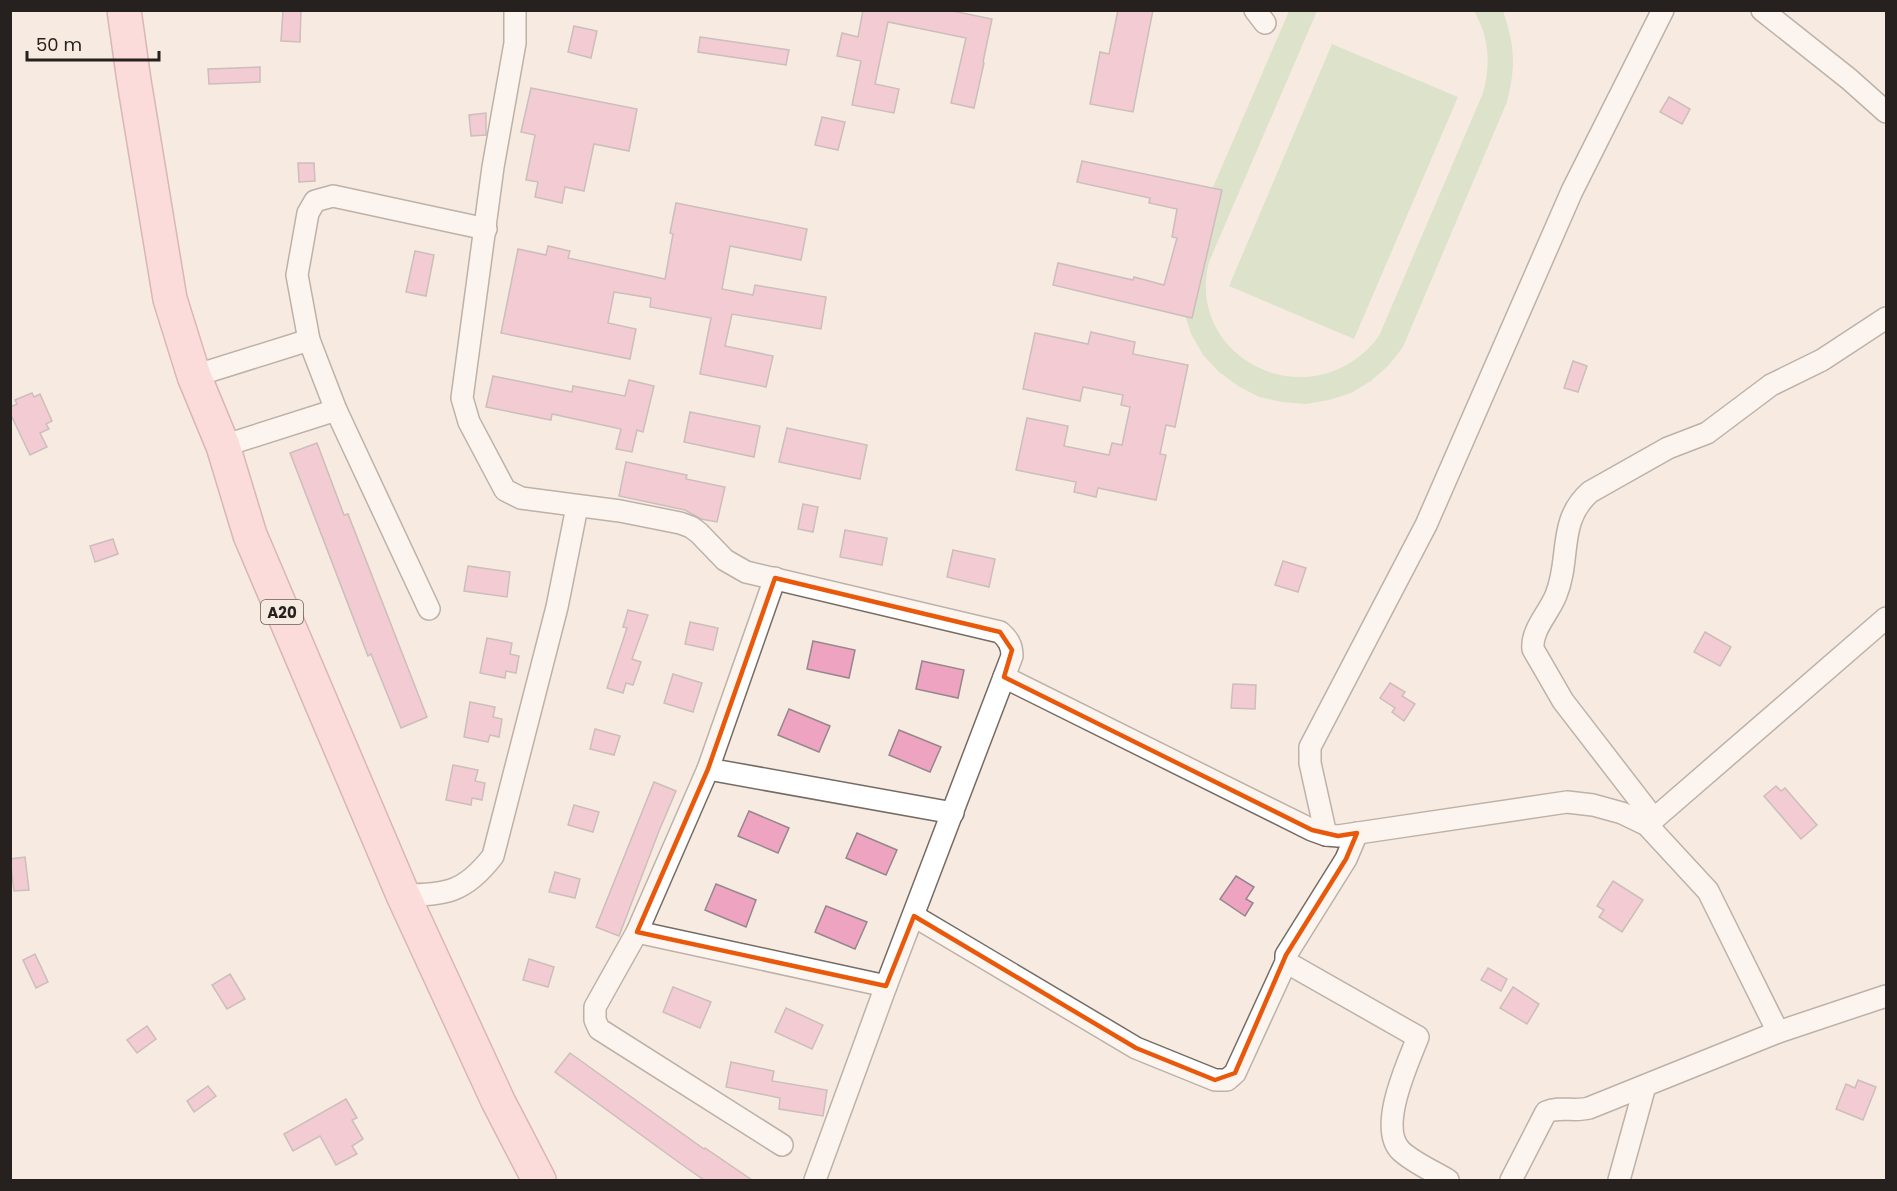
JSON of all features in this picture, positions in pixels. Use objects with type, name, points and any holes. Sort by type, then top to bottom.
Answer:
[{"type":"main road","name":"A20","points":[[124,10],[170,299],[194,376],[223,446],[250,535],[403,895],[498,1101],[539,1180]]},
{"type":"street","points":[[515,10],[515,43],[493,167],[462,398],[469,422],[505,490],[521,498],[620,511],[680,523],[699,533],[735,567],[1000,632],[1011,644],[1012,656],[814,1180]]},
{"type":"street","points":[[1326,835],[1310,763],[1310,747],[1316,732],[1356,662],[1426,525],[1572,191],[1663,10]]},
{"type":"street","points":[[1762,10],[1887,112]]},
{"type":"street","points":[[429,609],[336,410],[309,340],[297,275],[308,213],[315,201],[333,196],[486,229]]},
{"type":"street","points":[[1778,1032],[1708,891],[1650,822],[1563,701],[1533,649],[1532,640],[1556,595],[1562,577],[1567,530],[1580,501],[1590,492],[1668,448],[1707,433],[1771,385],[1822,360],[1887,318]]},
{"type":"street","points":[[194,376],[309,340]]},
{"type":"street","points":[[223,446],[336,410]]},
{"type":"street","points":[[403,895],[430,895],[456,889],[478,875],[492,856],[557,607],[577,507]]},
{"type":"street","points":[[775,578],[708,769],[637,932],[595,1007],[595,1020],[599,1029],[782,1145]]},
{"type":"street","points":[[1650,822],[1887,618]]},
{"type":"street","points":[[1004,677],[1326,835],[1338,836],[1567,802],[1593,806],[1650,822]]},
{"type":"street","points":[[708,769],[953,813]]},
{"type":"street","points":[[914,916],[1136,1048],[1215,1080],[1227,1080],[1235,1073],[1286,962],[1286,955],[1346,859],[1357,833]]},
{"type":"street","points":[[637,932],[886,986]]},
{"type":"street","points":[[1286,962],[1418,1037],[1399,1090],[1391,1126],[1392,1135],[1401,1151],[1448,1180]]},
{"type":"street","points":[[1506,1180],[1546,1112],[1554,1108],[1571,1110],[1589,1108],[1778,1032],[1887,996]]},
{"type":"street","points":[[1619,1180],[1645,1086]]},
{"type":"highlighted area","points":[[775,578],[1000,632],[1012,650],[1004,677],[1312,830],[1338,836],[1357,833],[1346,859],[1286,955],[1235,1073],[1215,1080],[1136,1048],[914,916],[886,986],[637,932],[708,769]]},
{"type":"green space","points":[[1289,11],[1317,11],[1209,262],[1206,297],[1216,327],[1235,352],[1260,368],[1290,376],[1322,375],[1352,362],[1379,336],[1483,93],[1488,61],[1486,40],[1474,11],[1503,11],[1513,56],[1512,78],[1507,102],[1403,347],[1389,365],[1371,381],[1351,393],[1306,404],[1259,397],[1238,386],[1219,372],[1203,355],[1191,334],[1184,312],[1185,252]]},
{"type":"green space","points":[[1332,44],[1458,97],[1354,339],[1229,286]]},
{"type":"building","points":[[283,10],[301,10],[300,42],[281,41]]},
{"type":"building","points":[[863,10],[948,10],[992,19],[974,108],[951,103],[966,38],[888,22],[875,84],[899,89],[894,113],[852,105],[861,61],[837,56],[842,33],[858,37]]},
{"type":"building","points":[[1118,10],[1153,10],[1133,112],[1090,104],[1100,52],[1109,54]]},
{"type":"building","points":[[574,26],[597,31],[591,58],[568,52]]},
{"type":"building","points":[[700,37],[789,50],[786,65],[698,52]]},
{"type":"building","points":[[260,67],[260,82],[209,84],[208,69]]},
{"type":"building","points":[[531,88],[637,109],[629,151],[594,144],[584,191],[565,187],[562,203],[535,197],[538,182],[526,180],[535,135],[521,132]]},
{"type":"building","points":[[1669,97],[1690,109],[1682,124],[1660,112]]},
{"type":"building","points":[[486,113],[486,135],[471,136],[469,115]]},
{"type":"building","points":[[822,117],[845,122],[838,150],[815,145]]},
{"type":"building","points":[[1082,161],[1222,190],[1192,318],[1053,285],[1058,263],[1164,285],[1177,238],[1172,237],[1177,209],[1149,203],[1150,198],[1077,182]]},
{"type":"building","points":[[298,163],[314,163],[315,181],[299,182]]},
{"type":"building","points":[[676,203],[807,229],[801,260],[730,246],[722,289],[753,295],[755,285],[826,297],[821,329],[732,314],[725,346],[773,356],[766,387],[700,374],[711,318],[650,307],[651,298],[614,292],[608,323],[636,329],[630,359],[501,333],[518,249],[546,255],[548,246],[570,251],[568,258],[665,279]]},
{"type":"building","points":[[415,251],[434,255],[426,296],[406,292]]},
{"type":"building","points":[[1091,332],[1135,342],[1133,354],[1188,365],[1175,427],[1166,425],[1160,454],[1166,455],[1156,500],[1098,488],[1096,497],[1074,492],[1076,482],[1016,470],[1027,418],[1068,426],[1064,446],[1109,455],[1112,443],[1122,445],[1130,407],[1121,405],[1123,395],[1083,387],[1080,401],[1023,389],[1035,333],[1088,344]]},
{"type":"building","points":[[1573,361],[1587,366],[1578,392],[1564,388]]},
{"type":"building","points":[[493,376],[572,392],[573,386],[625,396],[629,380],[654,386],[643,432],[637,430],[632,452],[616,449],[621,429],[552,414],[551,420],[486,407]]},
{"type":"building","points":[[32,393],[34,397],[40,394],[52,421],[46,424],[49,429],[40,433],[47,447],[30,455],[10,413],[10,407],[17,404],[15,400]]},
{"type":"building","points":[[690,412],[760,426],[754,457],[684,442]]},
{"type":"building","points":[[787,428],[867,445],[860,479],[779,462]]},
{"type":"building","points":[[317,443],[344,515],[348,514],[427,717],[401,728],[371,654],[368,656],[290,453]]},
{"type":"building","points":[[626,462],[687,475],[686,479],[725,487],[717,522],[701,519],[685,510],[619,496]]},
{"type":"building","points":[[803,504],[818,507],[813,532],[798,529]]},
{"type":"building","points":[[845,530],[887,538],[882,565],[840,557]]},
{"type":"building","points":[[113,539],[118,554],[95,562],[90,546]]},
{"type":"building","points":[[953,550],[995,559],[989,587],[947,577]]},
{"type":"building","points":[[1283,561],[1306,568],[1298,592],[1275,585]]},
{"type":"building","points":[[468,566],[510,572],[507,597],[464,591]]},
{"type":"building","points":[[628,610],[648,615],[632,659],[641,662],[633,685],[626,683],[623,693],[607,688],[627,628],[623,627]]},
{"type":"building","points":[[690,622],[718,628],[713,650],[685,644]]},
{"type":"building","points":[[1705,632],[1731,647],[1720,666],[1694,652]]},
{"type":"building","points":[[487,638],[512,643],[510,654],[519,656],[516,673],[506,671],[505,678],[480,673]]},
{"type":"building","points":[[813,641],[855,650],[849,678],[807,669]]},
{"type":"building","points":[[922,661],[964,670],[958,698],[916,689]]},
{"type":"building","points":[[673,674],[702,683],[693,712],[664,703]]},
{"type":"building","points":[[1390,683],[1405,692],[1402,696],[1415,704],[1404,721],[1392,712],[1395,708],[1380,698]]},
{"type":"building","points":[[1233,684],[1256,685],[1255,709],[1231,708]]},
{"type":"building","points":[[470,702],[495,707],[493,717],[502,719],[499,737],[490,735],[488,742],[464,737]]},
{"type":"building","points":[[789,709],[830,726],[819,752],[778,735]]},
{"type":"building","points":[[595,729],[620,736],[614,755],[590,749]]},
{"type":"building","points":[[899,730],[941,747],[930,772],[889,755]]},
{"type":"building","points":[[453,765],[478,770],[475,781],[485,783],[482,800],[472,798],[471,805],[446,800]]},
{"type":"building","points":[[654,782],[676,791],[619,936],[596,927]]},
{"type":"building","points":[[1776,786],[1781,791],[1785,788],[1817,825],[1801,839],[1764,796]]},
{"type":"building","points":[[574,805],[599,812],[593,832],[568,825]]},
{"type":"building","points":[[749,811],[789,828],[778,853],[738,836]]},
{"type":"building","points":[[857,833],[897,850],[886,875],[846,858]]},
{"type":"building","points":[[25,857],[29,890],[14,891],[10,859]]},
{"type":"building","points":[[555,872],[580,879],[575,898],[549,892]]},
{"type":"building","points":[[1236,876],[1254,887],[1246,899],[1253,903],[1245,916],[1220,899]]},
{"type":"building","points":[[1613,881],[1643,900],[1622,932],[1599,917],[1604,910],[1597,906]]},
{"type":"building","points":[[716,884],[756,900],[746,927],[705,910]]},
{"type":"building","points":[[826,906],[867,922],[855,949],[815,932]]},
{"type":"building","points":[[35,954],[48,982],[36,988],[23,960]]},
{"type":"building","points":[[529,959],[554,967],[548,987],[523,980]]},
{"type":"building","points":[[1488,968],[1507,979],[1501,991],[1481,980]]},
{"type":"building","points":[[230,974],[245,999],[227,1009],[212,985]]},
{"type":"building","points":[[673,987],[711,1002],[700,1028],[663,1012]]},
{"type":"building","points":[[1513,987],[1539,1004],[1527,1024],[1500,1008]]},
{"type":"building","points":[[786,1008],[823,1025],[812,1049],[775,1032]]},
{"type":"building","points":[[147,1026],[156,1039],[137,1053],[127,1040]]},
{"type":"building","points":[[570,1053],[704,1149],[752,1180],[704,1180],[681,1164],[555,1072]]},
{"type":"building","points":[[731,1062],[774,1071],[772,1081],[827,1090],[823,1116],[779,1109],[780,1098],[726,1087]]},
{"type":"building","points":[[1858,1080],[1876,1087],[1863,1120],[1836,1109],[1846,1084],[1855,1088]]},
{"type":"building","points":[[208,1086],[216,1096],[194,1112],[187,1101]]},
{"type":"building","points":[[346,1099],[357,1118],[352,1120],[363,1139],[352,1146],[357,1154],[336,1165],[320,1136],[293,1151],[284,1134]]}]
